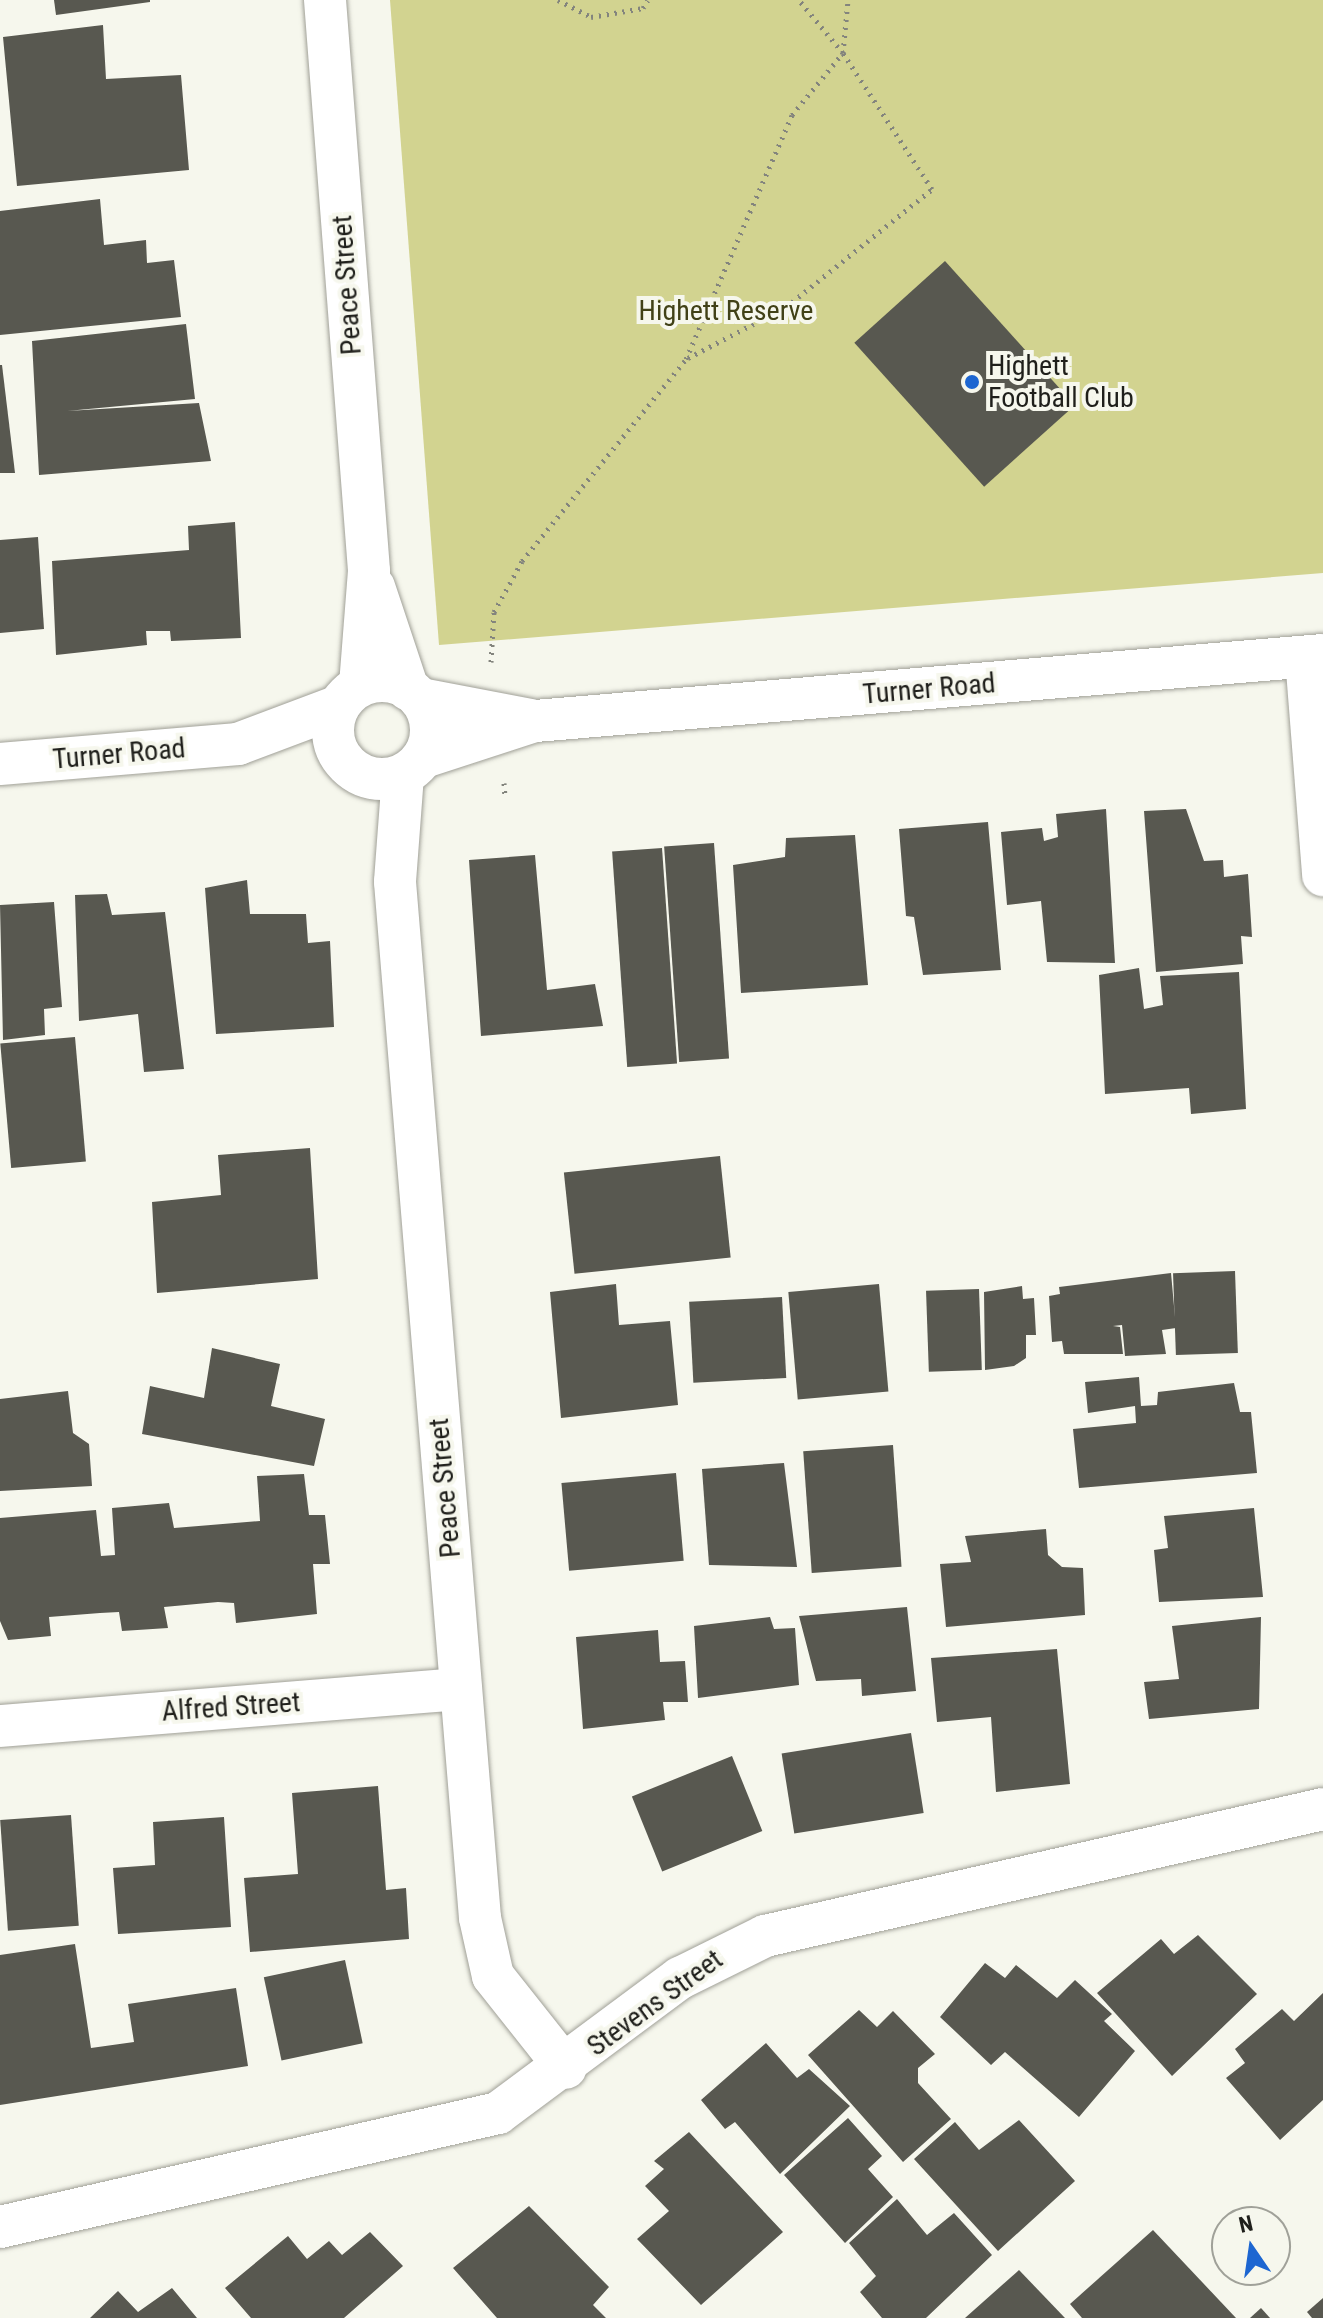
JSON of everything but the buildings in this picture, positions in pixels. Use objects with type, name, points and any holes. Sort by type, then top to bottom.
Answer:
[{"type":"street","name":"Peace Street","points":[[325,0],[369,571],[350,696]]},
{"type":"street","name":"Peace Street","points":[[369,571],[414,694]]},
{"type":"street","name":"Turner Road","points":[[0,764],[238,744],[384,767],[509,723],[1315,656]]},
{"type":"street","points":[[1315,656],[1323,875]]},
{"type":"street","points":[[393,682],[414,694],[432,728],[384,767],[333,734],[350,696],[393,682]]},
{"type":"street","name":"Turner Road","points":[[414,694],[509,723]]},
{"type":"street","name":"Turner Road","points":[[238,744],[350,696]]},
{"type":"street","name":"Peace Street","points":[[384,767],[480,1918],[493,1976],[566,2068]]},
{"type":"street","name":"Alfred Street","points":[[0,1726],[461,1689]]},
{"type":"street","name":"Stevens Street","points":[[0,2227],[498,2113],[566,2068],[680,1978],[765,1936],[1323,1809]]},
{"type":"path","points":[[558,0],[591,17],[643,8],[648,0]]},
{"type":"path","points":[[686,359],[786,307],[932,189],[843,53],[799,0]]},
{"type":"path","points":[[505,798],[509,723],[494,612],[522,561],[686,359],[792,115],[843,53],[848,0]]},
{"type":"green space","name":"Highett Reserve","points":[[390,0],[1323,0],[1323,573],[439,645]]},
{"type":"place","name":"Highett Football Club","points":[[972,382]]}]
